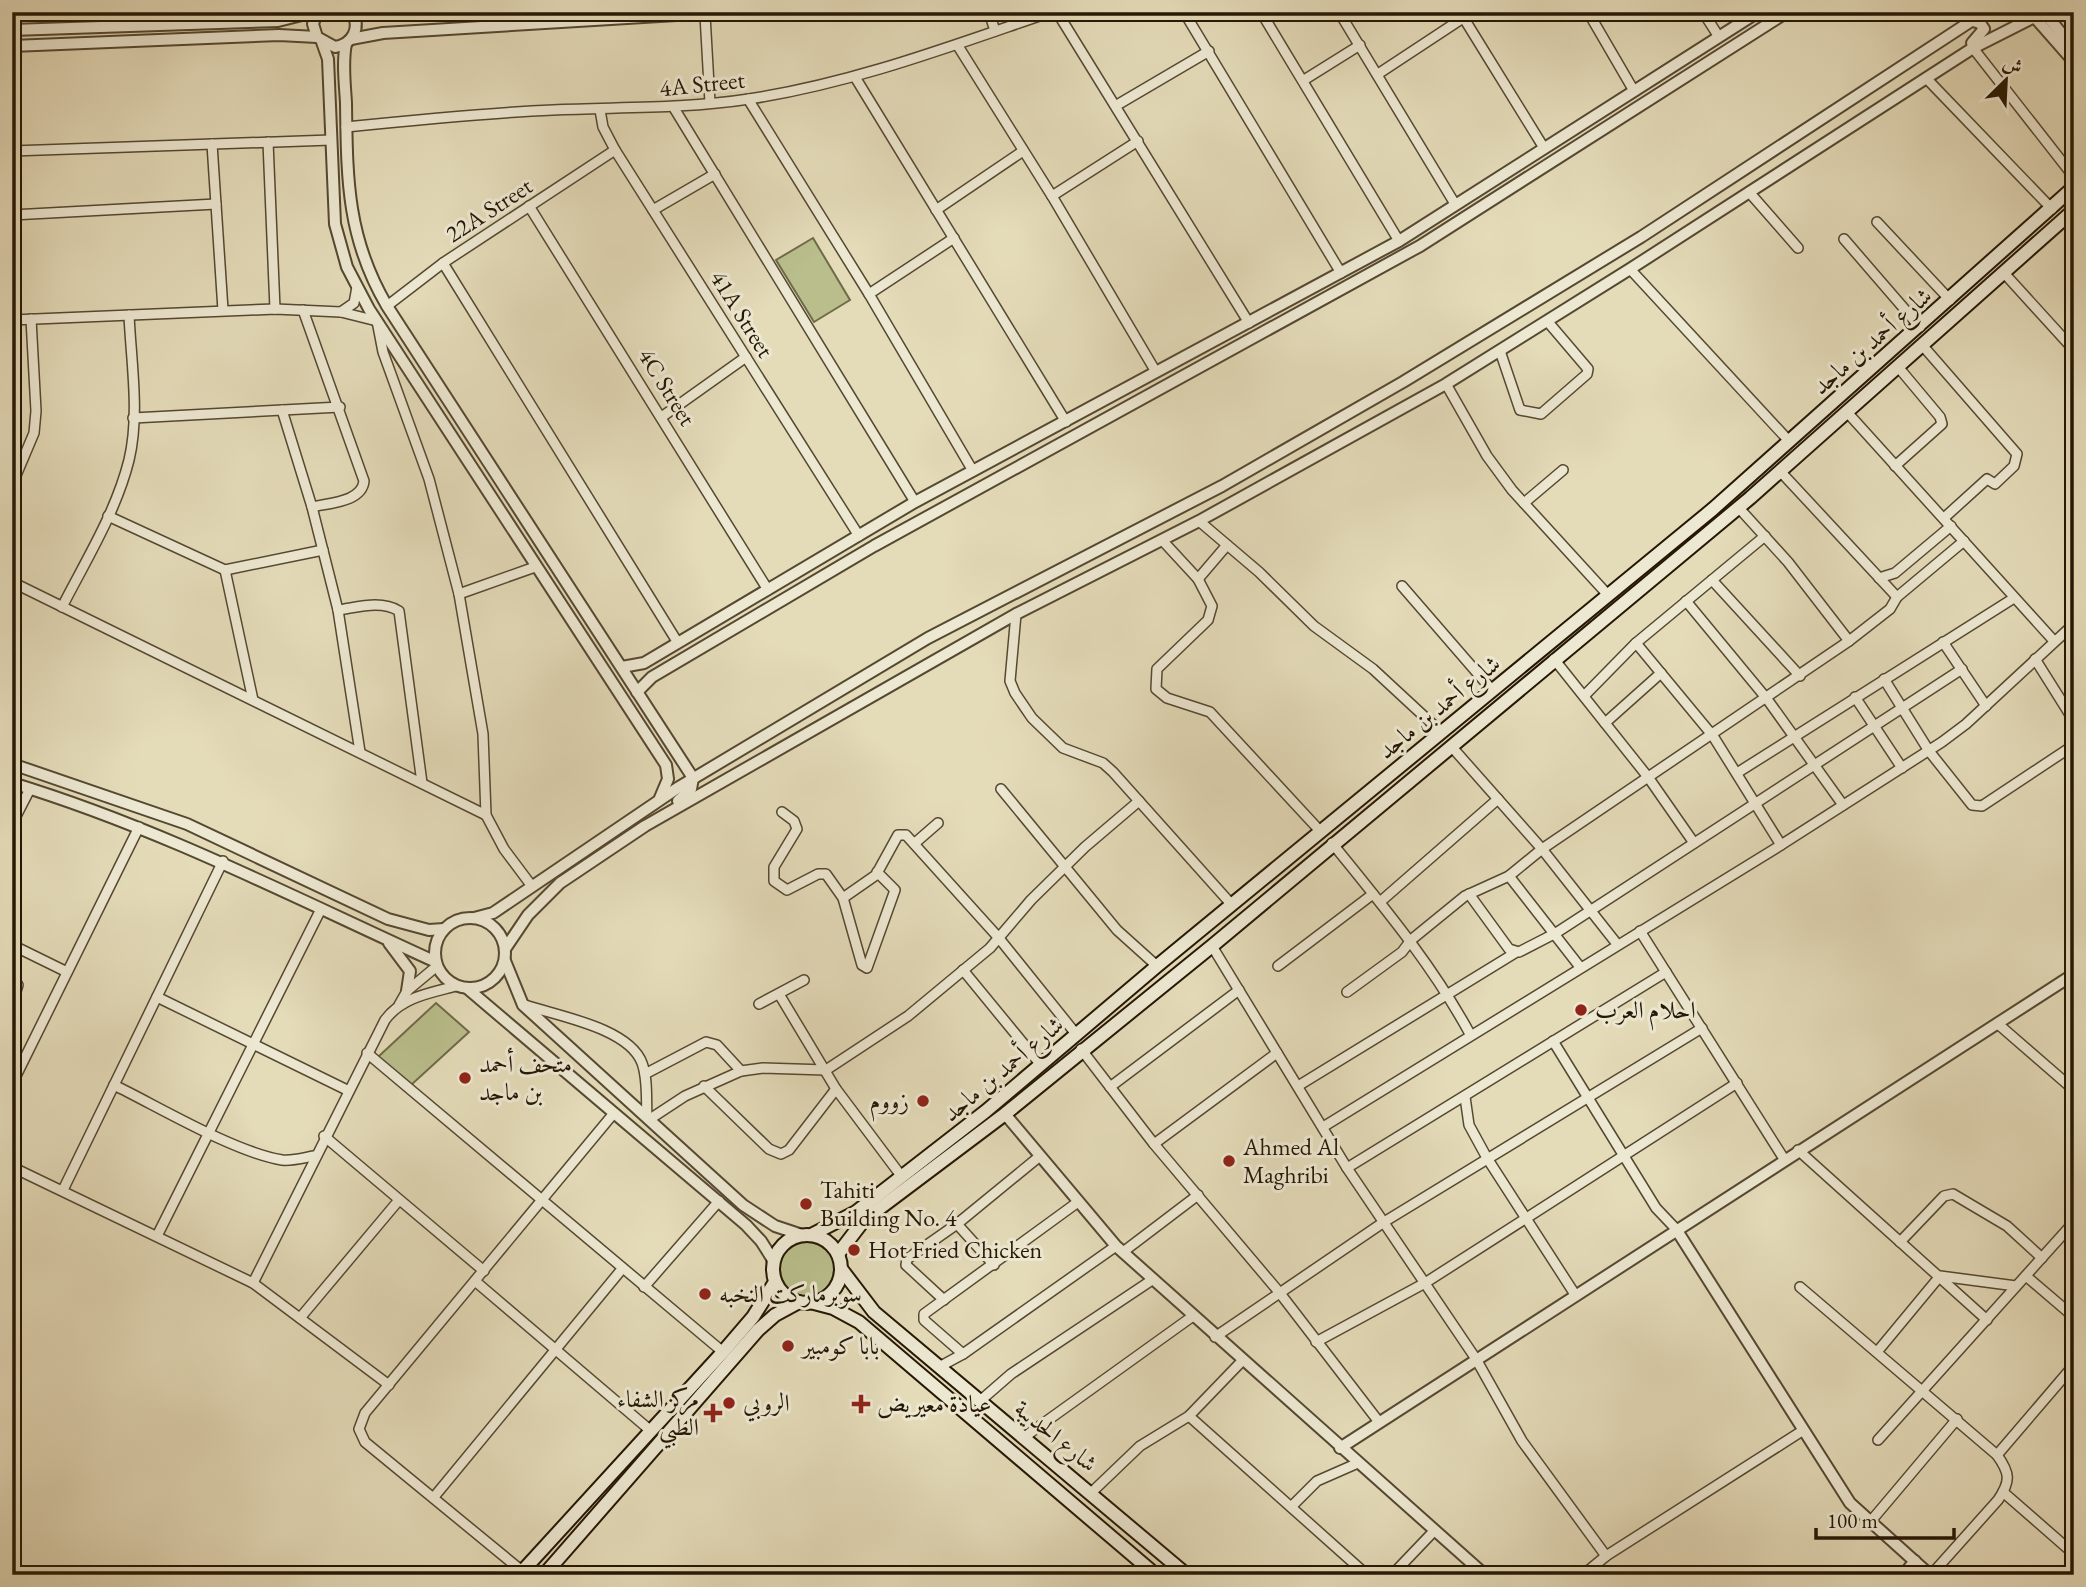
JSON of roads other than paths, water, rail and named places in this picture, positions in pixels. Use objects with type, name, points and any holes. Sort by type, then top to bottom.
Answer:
[{"type":"main road","name":"شارع أحمد بن ماجد","points":[[813,1234],[846,1218],[902,1177],[1713,509],[2074,187]]},
{"type":"main road","name":"شارع أحمد بن ماجد","points":[[838,1254],[849,1236],[864,1220],[1005,1114],[1212,946],[1332,843],[1738,508],[2074,210]]},
{"type":"main road","points":[[544,1575],[758,1330],[775,1315],[799,1303],[814,1303],[836,1287],[842,1270],[838,1254],[832,1245],[813,1234],[799,1234],[787,1240],[773,1260],[775,1282],[780,1291],[799,1303]]},
{"type":"main road","name":"شارع الحديبة","points":[[842,1270],[874,1312],[1023,1438],[1092,1492],[1187,1575]]},
{"type":"main road","points":[[521,1573],[723,1352],[753,1317],[775,1282]]},
{"type":"main road","name":"شارع الحديبة","points":[[814,1303],[833,1308],[859,1322],[1156,1575]]},
{"type":"street","points":[[12,30],[278,21],[316,12],[313,24],[328,59],[335,224],[357,287],[668,772],[667,787],[659,800]]},
{"type":"street","points":[[352,12],[356,23],[349,42],[346,127],[354,229],[363,260],[387,306],[601,632],[693,778]]},
{"type":"street","points":[[361,12],[373,15],[441,12]]},
{"type":"street","points":[[12,47],[266,35],[319,40],[335,47],[385,33],[726,12]]},
{"type":"street","points":[[989,12],[995,31]]},
{"type":"street","name":"4A Street","points":[[346,127],[470,115],[674,108],[748,99],[855,77],[958,46],[1051,12]]},
{"type":"street","points":[[1057,12],[1117,105],[1249,323]]},
{"type":"street","points":[[1184,12],[1341,273]]},
{"type":"street","points":[[1261,12],[1304,79],[1399,241]]},
{"type":"street","points":[[1588,12],[1634,91]]},
{"type":"street","points":[[1703,12],[1719,37]]},
{"type":"street","points":[[622,667],[638,665],[915,502],[1399,241],[1758,12]]},
{"type":"street","points":[[638,692],[647,681],[676,663],[874,546],[1420,246],[1787,12]]},
{"type":"street","points":[[436,964],[435,946],[444,929],[453,922],[493,913],[693,778],[928,638],[1222,486],[1403,383],[1641,237],[1985,12]]},
{"type":"street","points":[[505,949],[528,915],[560,883],[645,827],[1016,614],[1199,521],[1446,384],[1630,270],[1949,63],[2038,13]]},
{"type":"street","points":[[2038,13],[2074,49]]},
{"type":"street","points":[[2038,13],[2074,62]]},
{"type":"street","points":[[1344,14],[1455,204]]},
{"type":"street","points":[[705,15],[710,103]]},
{"type":"street","points":[[1378,74],[1462,15],[1544,148]]},
{"type":"street","points":[[1949,63],[1982,34],[1982,24],[1973,22]]},
{"type":"street","points":[[1304,79],[1360,45]]},
{"type":"street","points":[[958,46],[1052,196],[1156,372]]},
{"type":"street","points":[[1973,48],[2074,177]]},
{"type":"street","points":[[1117,105],[1209,51]]},
{"type":"street","points":[[855,77],[1066,422]]},
{"type":"street","points":[[1926,78],[2052,209]]},
{"type":"street","points":[[748,99],[869,294],[973,471]]},
{"type":"street","points":[[674,108],[915,502]]},
{"type":"street","name":"41A Street","points":[[600,110],[603,127],[615,150],[859,536]]},
{"type":"street","points":[[12,152],[331,140]]},
{"type":"street","points":[[1052,196],[1138,141]]},
{"type":"street","points":[[268,142],[275,309]]},
{"type":"street","points":[[212,144],[223,310]]},
{"type":"street","name":"22A Street","points":[[387,306],[443,263],[615,150]]},
{"type":"street","points":[[936,210],[1023,151]]},
{"type":"street","points":[[653,210],[715,174]]},
{"type":"street","points":[[1749,192],[1798,248]]},
{"type":"street","points":[[12,215],[216,205]]},
{"type":"street","name":"4C Street","points":[[529,206],[663,416],[768,590]]},
{"type":"street","points":[[1877,222],[1950,300]]},
{"type":"street","points":[[869,294],[954,238]]},
{"type":"street","points":[[1844,239],[1920,327]]},
{"type":"street","points":[[443,263],[678,643]]},
{"type":"street","points":[[1630,270],[1789,441]]},
{"type":"street","points":[[2004,274],[2073,350]]},
{"type":"street","points":[[341,312],[354,303],[357,287]]},
{"type":"street","points":[[12,320],[275,309],[341,312],[377,321]]},
{"type":"street","points":[[303,310],[340,407],[364,486],[355,496],[312,507]]},
{"type":"street","points":[[62,607],[108,516],[130,458],[133,418],[129,315]]},
{"type":"street","points":[[12,485],[34,433],[36,411],[31,319]]},
{"type":"street","points":[[377,321],[383,352],[429,479],[459,594],[483,734],[486,815],[504,849],[531,885]]},
{"type":"street","points":[[1500,351],[1520,410],[1541,414],[1587,374],[1588,369],[1548,322]]},
{"type":"street","points":[[1923,346],[2014,448],[2018,457],[2014,466],[1995,484],[1987,479],[1944,518]]},
{"type":"street","points":[[663,416],[746,356]]},
{"type":"street","points":[[1895,466],[1942,424],[1940,417],[1899,368]]},
{"type":"street","points":[[1446,384],[1486,456],[1524,503],[1608,595]]},
{"type":"street","points":[[133,418],[340,407]]},
{"type":"street","points":[[282,410],[312,507],[338,610],[360,752]]},
{"type":"street","points":[[1846,411],[2054,641]]},
{"type":"street","points":[[1524,503],[1563,470]]},
{"type":"street","points":[[1780,471],[1897,597]]},
{"type":"street","points":[[1738,508],[1765,536],[1849,641]]},
{"type":"street","points":[[108,516],[225,570],[323,550]]},
{"type":"street","points":[[1199,521],[1314,626],[1373,669],[1441,732]]},
{"type":"street","points":[[1879,578],[1895,573],[1951,526]]},
{"type":"street","points":[[1584,696],[1636,643],[1765,536]]},
{"type":"street","points":[[1163,540],[1198,579],[1210,599],[1210,616],[1157,669],[1156,690],[1167,698],[1210,712],[1321,832]]},
{"type":"street","points":[[1347,992],[1402,953],[1411,940],[1469,894],[1509,876],[1542,849],[1713,736],[1849,641],[1890,609],[1897,597],[1964,541]]},
{"type":"street","points":[[1198,579],[1227,545]]},
{"type":"street","points":[[459,594],[490,586],[532,563],[540,555],[546,557],[594,629],[601,632]]},
{"type":"street","points":[[225,570],[253,700]]},
{"type":"street","points":[[1712,580],[1800,676]]},
{"type":"street","points":[[12,582],[486,815]]},
{"type":"street","points":[[1402,586],[1492,690]]},
{"type":"street","points":[[1737,773],[2014,598]]},
{"type":"street","points":[[1686,601],[1767,699],[1843,805]]},
{"type":"street","points":[[338,610],[376,604],[390,605],[399,611],[422,783]]},
{"type":"street","points":[[1016,614],[1010,681],[1032,718],[1063,748],[1103,763],[1232,905]]},
{"type":"street","points":[[676,663],[676,652],[710,632],[710,624]]},
{"type":"street","points":[[1323,1126],[1929,751],[1986,706],[2074,624]]},
{"type":"street","points":[[1943,642],[1986,706]]},
{"type":"street","points":[[1636,643],[1713,736],[1781,845]]},
{"type":"street","points":[[1554,659],[1648,777],[1694,843]]},
{"type":"street","points":[[2035,659],[2074,721]]},
{"type":"street","points":[[1298,1086],[1449,996],[1515,953],[1556,933],[1962,669]]},
{"type":"street","points":[[1605,723],[1661,673]]},
{"type":"street","points":[[1884,679],[1929,751],[1966,802],[1978,806],[2074,745]]},
{"type":"street","points":[[1855,697],[1902,768]]},
{"type":"street","points":[[624,701],[654,739],[662,740],[664,734]]},
{"type":"street","points":[[1451,746],[1542,849],[1617,944]]},
{"type":"street","points":[[12,764],[187,824],[388,919],[429,930],[444,929]]},
{"type":"street","points":[[645,827],[687,793],[693,778]]},
{"type":"street","points":[[12,783],[139,827],[223,861],[436,964],[448,981],[468,989],[719,1201],[755,1233],[773,1260]]},
{"type":"street","points":[[12,824],[30,789]]},
{"type":"street","points":[[1001,789],[1117,930],[1157,966]]},
{"type":"street","points":[[1380,902],[1498,799]]},
{"type":"street","points":[[648,1118],[704,1086],[741,1071],[763,1068],[827,1070],[908,1016],[963,970],[1066,866],[1139,801]]},
{"type":"street","points":[[782,812],[793,821],[797,829],[774,867],[774,881],[787,890],[824,873],[844,898],[862,965],[867,968],[895,890],[877,872]]},
{"type":"street","points":[[915,844],[939,823]]},
{"type":"street","points":[[12,1084],[139,827]]},
{"type":"street","points":[[844,898],[877,872],[898,835],[906,835],[998,937],[1076,1034]]},
{"type":"street","points":[[1332,843],[1411,940],[1449,996],[1470,1034]]},
{"type":"street","points":[[63,1190],[223,861]]},
{"type":"street","points":[[1509,876],[1580,967]]},
{"type":"street","points":[[1278,966],[1373,894]]},
{"type":"street","points":[[1469,894],[1509,949],[1515,953]]},
{"type":"street","points":[[157,1236],[321,909]]},
{"type":"street","points":[[474,918],[495,928],[505,949],[505,961],[523,1005],[753,1213],[775,1226],[799,1234]]},
{"type":"street","points":[[1640,930],[1784,1159]]},
{"type":"street","points":[[385,939],[410,971],[407,991]]},
{"type":"street","points":[[12,946],[68,972]]},
{"type":"street","points":[[1212,946],[1347,1168],[1476,1359],[1522,1441],[1606,1556]]},
{"type":"street","points":[[468,989],[492,982],[505,961]]},
{"type":"street","points":[[253,1283],[347,1090],[385,1020],[407,991],[436,964]]},
{"type":"street","points":[[963,970],[1041,1065]]},
{"type":"street","points":[[1347,1168],[1666,972]]},
{"type":"street","points":[[1340,1448],[2074,974]]},
{"type":"street","points":[[12,977],[18,985],[12,1004]]},
{"type":"street","points":[[759,1004],[804,980]]},
{"type":"street","points":[[399,1005],[422,995],[456,986]]},
{"type":"street","points":[[1110,1087],[1239,990]]},
{"type":"street","points":[[779,994],[836,1089],[902,1177]]},
{"type":"street","points":[[157,997],[347,1090]]},
{"type":"street","points":[[523,1005],[619,1037],[635,1049],[645,1074],[648,1118]]},
{"type":"street","points":[[1998,1024],[2074,1090]]},
{"type":"street","points":[[1215,1337],[1384,1222],[1702,1028]]},
{"type":"street","points":[[1553,1041],[1656,1208],[1676,1229],[1850,1503],[1931,1575],[2003,1492],[2009,1475],[1997,1455],[1957,1419],[1800,1287]]},
{"type":"street","points":[[645,1074],[706,1042],[717,1045],[741,1071]]},
{"type":"street","points":[[1082,1049],[1154,1144],[1279,1292],[1379,1422]]},
{"type":"street","points":[[367,1053],[723,1352]]},
{"type":"street","points":[[1154,1144],[1277,1053]]},
{"type":"street","points":[[1316,1342],[1425,1283],[1737,1083]]},
{"type":"street","points":[[114,1085],[210,1133],[282,1160],[314,1156]]},
{"type":"street","points":[[704,1086],[769,1149],[781,1154],[789,1150],[836,1089]]},
{"type":"street","points":[[1465,1097],[1469,1125],[1487,1158],[1576,1296]]},
{"type":"street","points":[[521,1573],[362,1436],[362,1419],[614,1113]]},
{"type":"street","points":[[1005,1114],[1119,1249],[1485,1575]]},
{"type":"street","points":[[324,1136],[484,1271]]},
{"type":"street","points":[[1798,1150],[1987,1320]]},
{"type":"street","points":[[944,1300],[906,1262],[909,1256],[957,1224],[1040,1156]]},
{"type":"street","points":[[12,1167],[253,1283],[389,1385]]},
{"type":"street","points":[[1900,1242],[1944,1196],[1953,1194],[2007,1226],[2042,1258]]},
{"type":"street","points":[[939,1367],[963,1354],[1198,1195]]},
{"type":"street","points":[[300,1318],[399,1200]]},
{"type":"street","points":[[644,1287],[719,1201]]},
{"type":"street","points":[[963,1354],[924,1320],[924,1314],[1078,1202]]},
{"type":"street","points":[[1878,1440],[2074,1222]]},
{"type":"street","points":[[957,1224],[994,1265]]},
{"type":"street","points":[[434,1497],[622,1269]]},
{"type":"street","points":[[1940,1276],[2017,1286]]},
{"type":"street","points":[[1877,1352],[1940,1276]]},
{"type":"street","points":[[2026,1276],[2074,1317]]},
{"type":"street","points":[[980,1401],[1011,1374],[1152,1280]]},
{"type":"street","points":[[475,1281],[651,1431]]},
{"type":"street","points":[[1023,1438],[1193,1316]]},
{"type":"street","points":[[1092,1492],[1140,1446],[1189,1416],[1242,1361]]},
{"type":"street","points":[[1997,1455],[2074,1364]]},
{"type":"street","points":[[1189,1416],[1367,1575]]},
{"type":"street","points":[[1871,1521],[1957,1419]]},
{"type":"street","points":[[1583,1575],[1606,1556],[1802,1431]]},
{"type":"street","points":[[1291,1507],[1317,1481],[1358,1463]]},
{"type":"street","points":[[2003,1492],[2074,1553]]},
{"type":"street","points":[[1392,1575],[1434,1531]]},
{"type":"street","points":[[1903,1575],[1915,1561]]},
{"type":"street","points":[[1462,1575],[1473,1564]]},
{"type":"place","name":"احلام العرب","points":[[1581,1010]]},
{"type":"place","name":"متحف أحمد بن ماجد","points":[[465,1078]]},
{"type":"place","name":"زووم","points":[[923,1101]]},
{"type":"place","name":"Ahmed Al Maghribi","points":[[1229,1161]]},
{"type":"place","name":"Tahiti Building No. 4","points":[[806,1204]]},
{"type":"place","name":"Hot Fried Chicken","points":[[854,1250]]},
{"type":"place","name":"سوبرماركت النخبه","points":[[705,1294]]},
{"type":"place","name":"بابا كومبير","points":[[788,1346]]},
{"type":"place","name":"الروبي","points":[[729,1403]]},
{"type":"place","name":"عيادة معيريض","points":[[861,1404]]},
{"type":"place","name":"مركز الشفاء الطبي","points":[[713,1413]]}]
